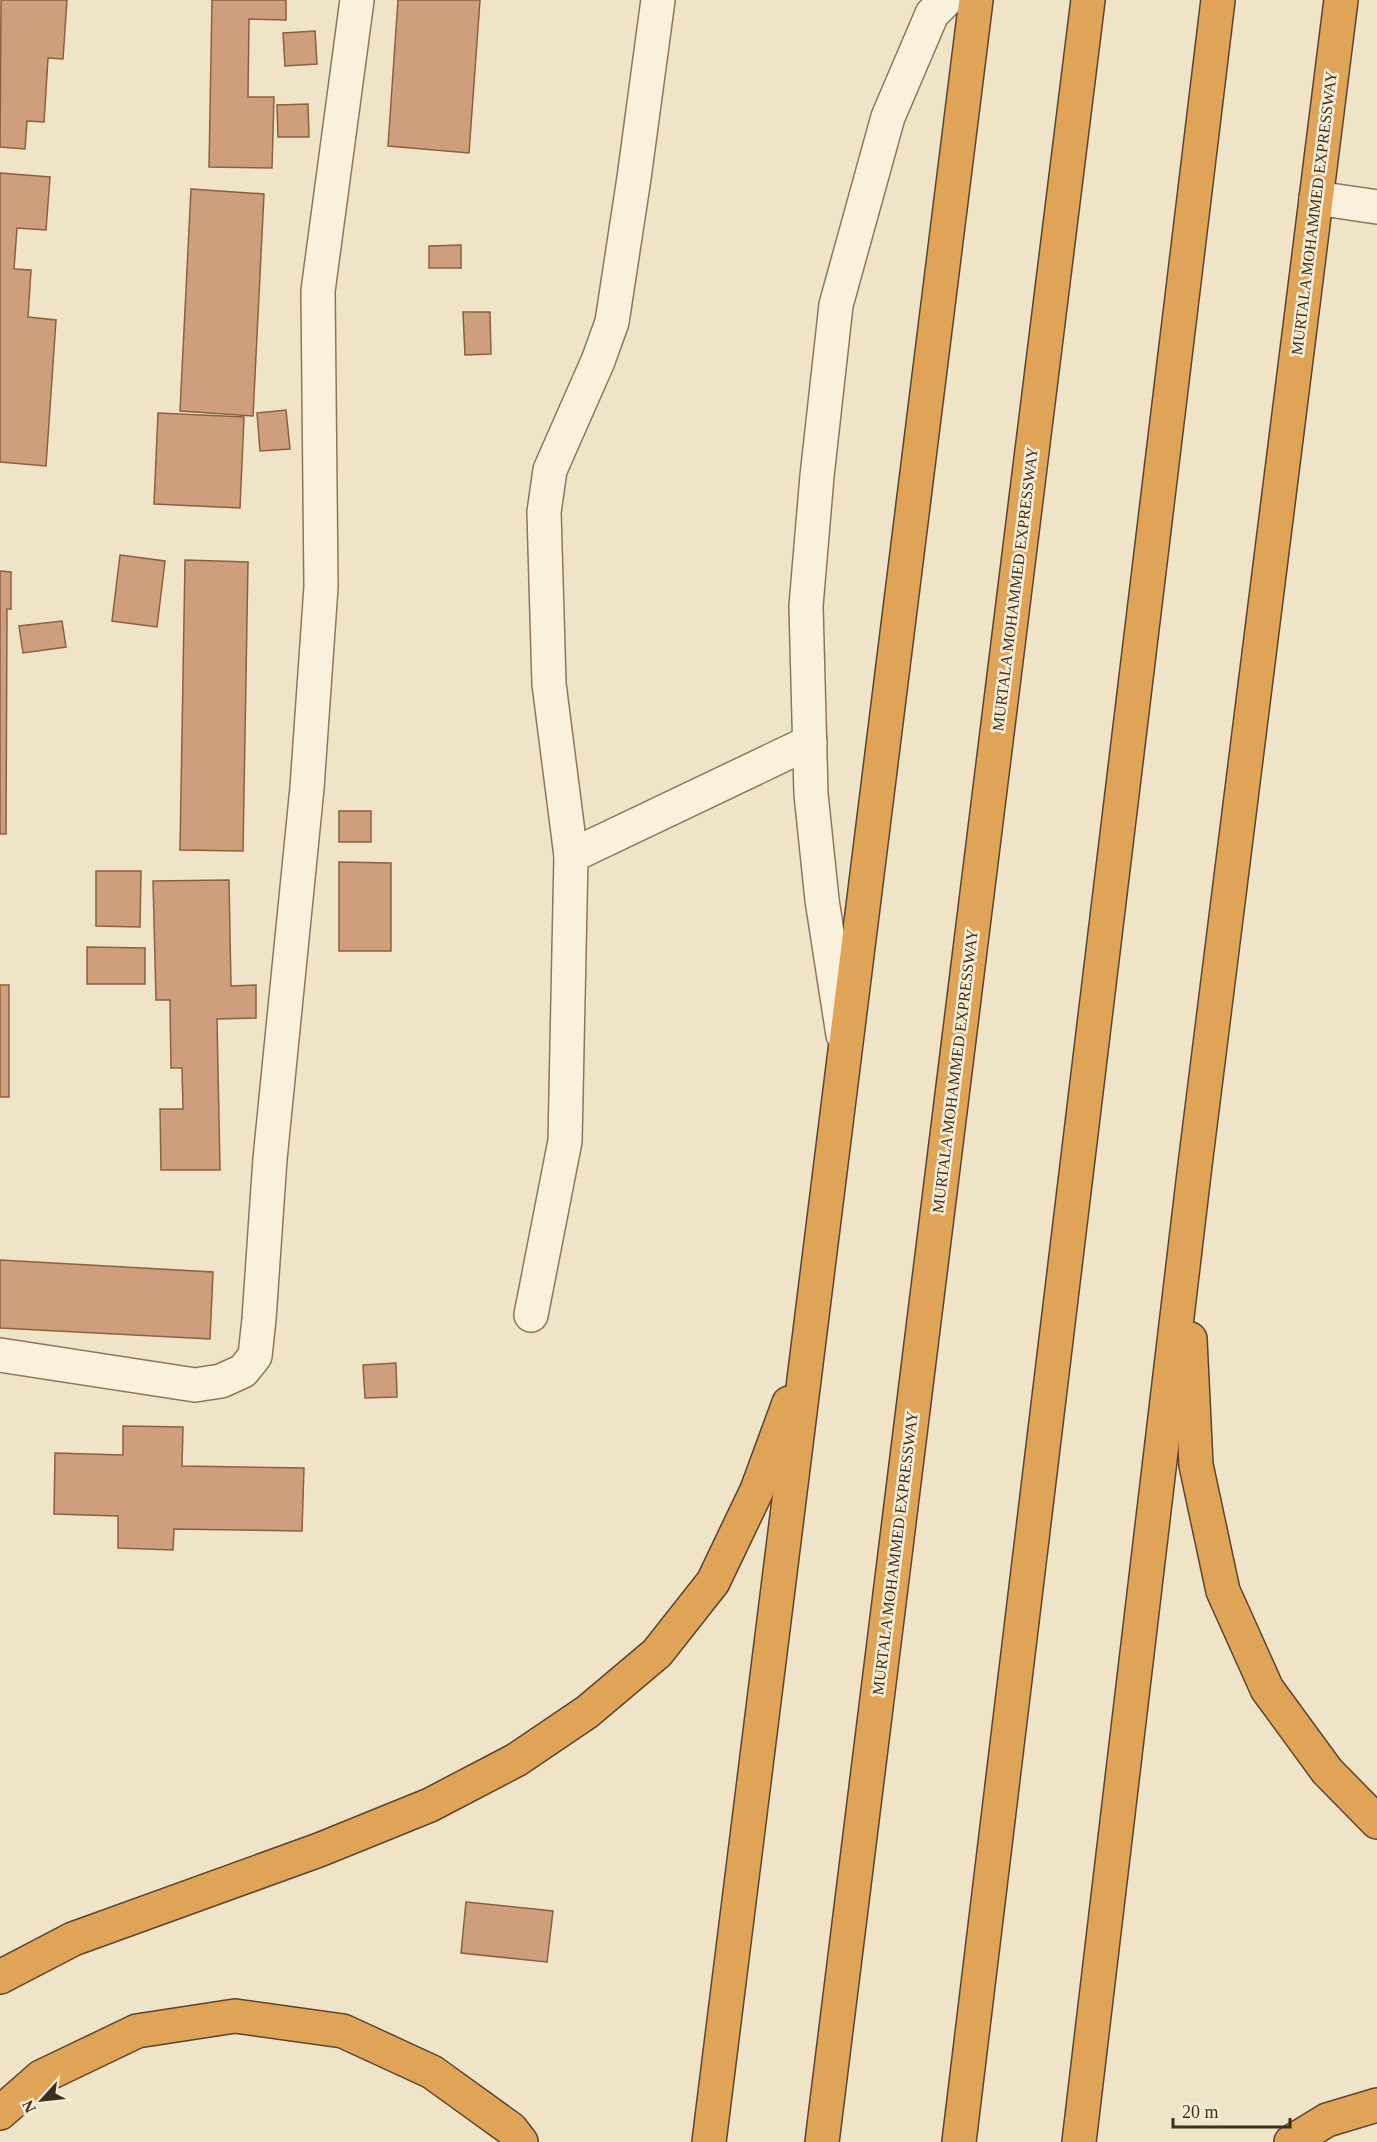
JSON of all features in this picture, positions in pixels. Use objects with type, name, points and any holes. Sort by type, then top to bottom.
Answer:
[{"type":"highway","points":[[709,2142],[976,0]]},
{"type":"highway","name":"MURTALA MOHAMMED EXPRESSWAY","points":[[822,2142],[1088,0]]},
{"type":"highway","points":[[959,2142],[1218,0]]},
{"type":"highway","name":"MURTALA MOHAMMED EXPRESSWAY","points":[[1079,2142],[1195,1165],[1341,0]]},
{"type":"highway","points":[[1195,1165],[1190,1331],[1196,1465],[1223,1591],[1267,1689],[1327,1771],[1377,1822]]},
{"type":"highway","points":[[0,1977],[73,1939],[319,1850],[430,1805],[516,1760],[587,1713],[657,1653],[713,1582],[757,1490],[793,1391],[819,1269]]},
{"type":"highway","points":[[0,2113],[41,2077],[137,2031],[235,2016],[343,2031],[432,2072],[511,2129],[520,2142]]},
{"type":"highway","points":[[1291,2142],[1327,2120],[1377,2105]]},
{"type":"street","points":[[0,1355],[195,1385],[221,1381],[243,1371],[255,1356],[271,1148],[307,788],[321,587],[318,291],[357,0]]},
{"type":"street","points":[[531,1316],[565,1141],[571,856],[549,684],[544,512],[549,471],[598,361],[612,322],[658,0]]},
{"type":"street","points":[[846,1054],[822,900],[811,794],[806,606],[817,476],[836,305],[888,117],[932,14],[946,0]]},
{"type":"street","points":[[1316,198],[1377,207]]},
{"type":"street","points":[[571,856],[810,742]]},
{"type":"building","points":[[1,0],[67,0],[63,59],[48,58],[44,122],[27,121],[25,149],[0,147]]},
{"type":"building","points":[[212,0],[286,0],[286,20],[249,19],[248,97],[274,97],[272,168],[209,167]]},
{"type":"building","points":[[398,0],[480,0],[469,153],[388,146]]},
{"type":"building","points":[[315,31],[317,64],[285,66],[283,33]]},
{"type":"building","points":[[308,104],[309,137],[278,137],[277,105]]},
{"type":"building","points":[[0,173],[50,177],[46,230],[17,228],[14,269],[31,270],[28,317],[56,320],[46,466],[0,462]]},
{"type":"building","points":[[191,189],[264,194],[253,416],[180,411]]},
{"type":"building","points":[[461,245],[461,268],[429,268],[429,246]]},
{"type":"building","points":[[463,312],[490,312],[491,354],[465,355]]},
{"type":"building","points":[[286,410],[290,449],[260,451],[257,413]]},
{"type":"building","points":[[158,413],[244,417],[240,508],[154,504]]},
{"type":"building","points":[[120,555],[165,561],[157,627],[112,621]]},
{"type":"building","points":[[185,560],[248,562],[243,851],[180,850]]},
{"type":"building","points":[[0,571],[11,572],[11,609],[7,609],[6,834],[0,834]]},
{"type":"building","points":[[62,621],[66,647],[23,653],[19,626]]},
{"type":"building","points":[[339,811],[371,811],[371,842],[339,842]]},
{"type":"building","points":[[339,862],[391,863],[391,951],[339,951]]},
{"type":"building","points":[[96,871],[141,871],[140,927],[96,926]]},
{"type":"building","points":[[229,880],[231,986],[256,985],[256,1018],[217,1019],[220,1170],[161,1170],[160,1109],[183,1109],[182,1068],[171,1068],[170,1000],[156,1000],[153,881]]},
{"type":"building","points":[[87,947],[145,948],[145,984],[87,984]]},
{"type":"building","points":[[0,985],[9,985],[9,1097],[0,1097]]},
{"type":"building","points":[[0,1260],[213,1272],[210,1339],[0,1328]]},
{"type":"building","points":[[396,1363],[397,1397],[365,1398],[363,1365]]},
{"type":"building","points":[[123,1426],[183,1427],[182,1466],[304,1468],[302,1531],[174,1529],[173,1550],[118,1548],[118,1516],[54,1514],[55,1453],[123,1455]]},
{"type":"building","points":[[466,1902],[553,1911],[547,1962],[461,1953]]}]
